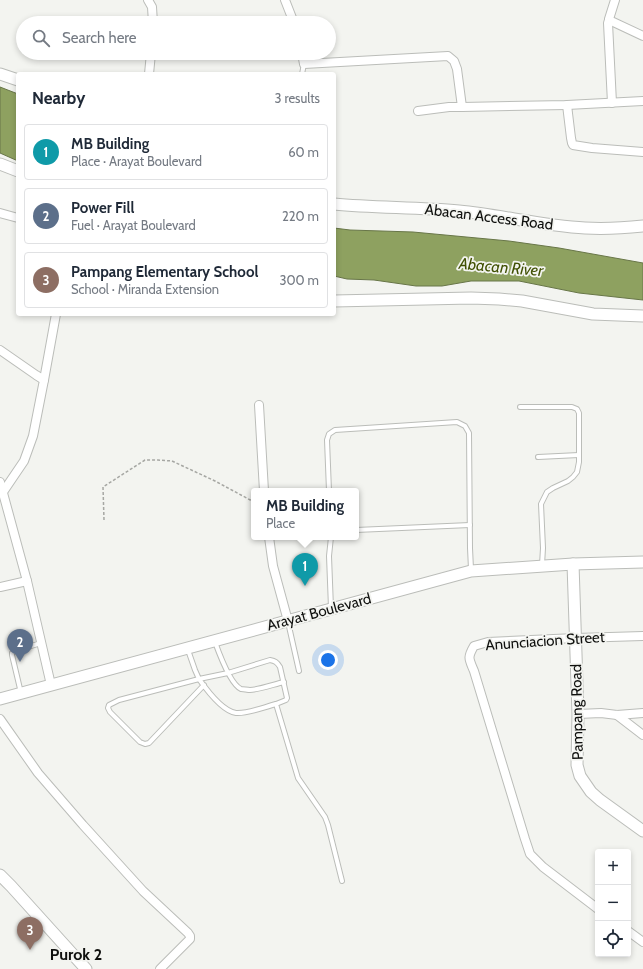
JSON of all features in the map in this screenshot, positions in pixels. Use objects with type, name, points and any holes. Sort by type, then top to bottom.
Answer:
[{"type":"street","points":[[148,0],[152,8],[153,16]]},
{"type":"street","points":[[285,0],[291,16]]},
{"type":"street","points":[[612,103],[608,23],[615,0]]},
{"type":"street","points":[[609,20],[643,36]]},
{"type":"street","points":[[303,60],[304,64],[339,65],[448,56],[454,61],[462,107]]},
{"type":"street","points":[[149,72],[150,60]]},
{"type":"street","points":[[0,74],[16,79]]},
{"type":"street","points":[[418,111],[449,107],[567,105],[643,101]]},
{"type":"street","points":[[567,105],[573,145],[643,152]]},
{"type":"street","points":[[0,164],[16,170]]},
{"type":"street","name":"Abacan Access Road","points":[[336,204],[459,211],[544,224],[586,228],[625,228],[643,226]]},
{"type":"street","points":[[0,214],[16,218]]},
{"type":"street","points":[[336,301],[499,298],[593,314],[643,316]]},
{"type":"street","points":[[3,492],[24,461],[33,436],[55,316]]},
{"type":"street","points":[[0,350],[44,380]]},
{"type":"street","points":[[259,405],[264,488]]},
{"type":"street","points":[[0,482],[27,581],[51,685]]},
{"type":"street","points":[[269,540],[273,566],[288,621]]},
{"type":"street","name":"Arayat Boulevard","points":[[0,699],[471,571],[573,564],[643,562]]},
{"type":"street","name":"Pampang Road","points":[[573,564],[578,714],[577,765],[580,776],[591,792],[643,831]]},
{"type":"street","points":[[0,587],[27,581]]},
{"type":"street","name":"Anunciacion Street","points":[[595,907],[543,867],[530,854],[469,654],[474,646],[488,642],[643,636]]},
{"type":"street","points":[[578,714],[643,713]]},
{"type":"street","points":[[617,714],[643,735]]},
{"type":"street","points":[[0,719],[38,773],[83,825],[143,891],[190,936],[190,939],[160,969]]},
{"type":"street","points":[[0,875],[86,969]]},
{"type":"street","points":[[631,933],[643,942]]},
{"type":"lane","points":[[302,72],[304,64]]},
{"type":"lane","points":[[520,406],[572,407],[577,409],[579,413],[579,462],[577,472],[568,481],[547,492],[541,504],[543,548],[542,566]]},
{"type":"lane","points":[[329,488],[327,440],[329,434],[336,430],[457,422],[465,426],[469,433],[471,571]]},
{"type":"lane","points":[[538,457],[579,455]]},
{"type":"lane","points":[[359,530],[470,525]]},
{"type":"lane","points":[[331,540],[329,556],[331,609]]},
{"type":"lane","points":[[288,621],[299,671]]},
{"type":"lane","points":[[215,640],[228,673],[240,688],[251,690],[284,682]]},
{"type":"lane","points":[[21,693],[12,653],[41,643]]},
{"type":"lane","points":[[187,648],[195,670],[199,678],[204,685],[223,707],[235,713],[251,711],[276,704],[288,698],[280,667],[274,660],[270,660],[228,673],[199,678],[120,700],[109,705],[108,708],[110,712],[140,742],[145,744],[149,743],[204,685]]},
{"type":"lane","points":[[276,704],[298,778],[328,824],[342,881]]},
{"type":"path","points":[[104,520],[103,487],[145,460],[172,461],[215,481],[251,500]]},
{"type":"water","points":[[0,87],[16,93],[16,160],[0,153]]},
{"type":"water","name":"Abacan River","points":[[336,228],[413,232],[509,241],[643,263],[643,300],[579,293],[519,281],[471,281],[442,286],[416,286],[374,280],[347,279],[336,276]]},
{"type":"place","name":"MB Building","points":[[305,586]]},
{"type":"place","name":"Power Fill","points":[[20,662]]},
{"type":"place","name":"Pampang Elementary School","points":[[30,950]]},
{"type":"district","name":"Purok 2","points":[[76,954]]}]
